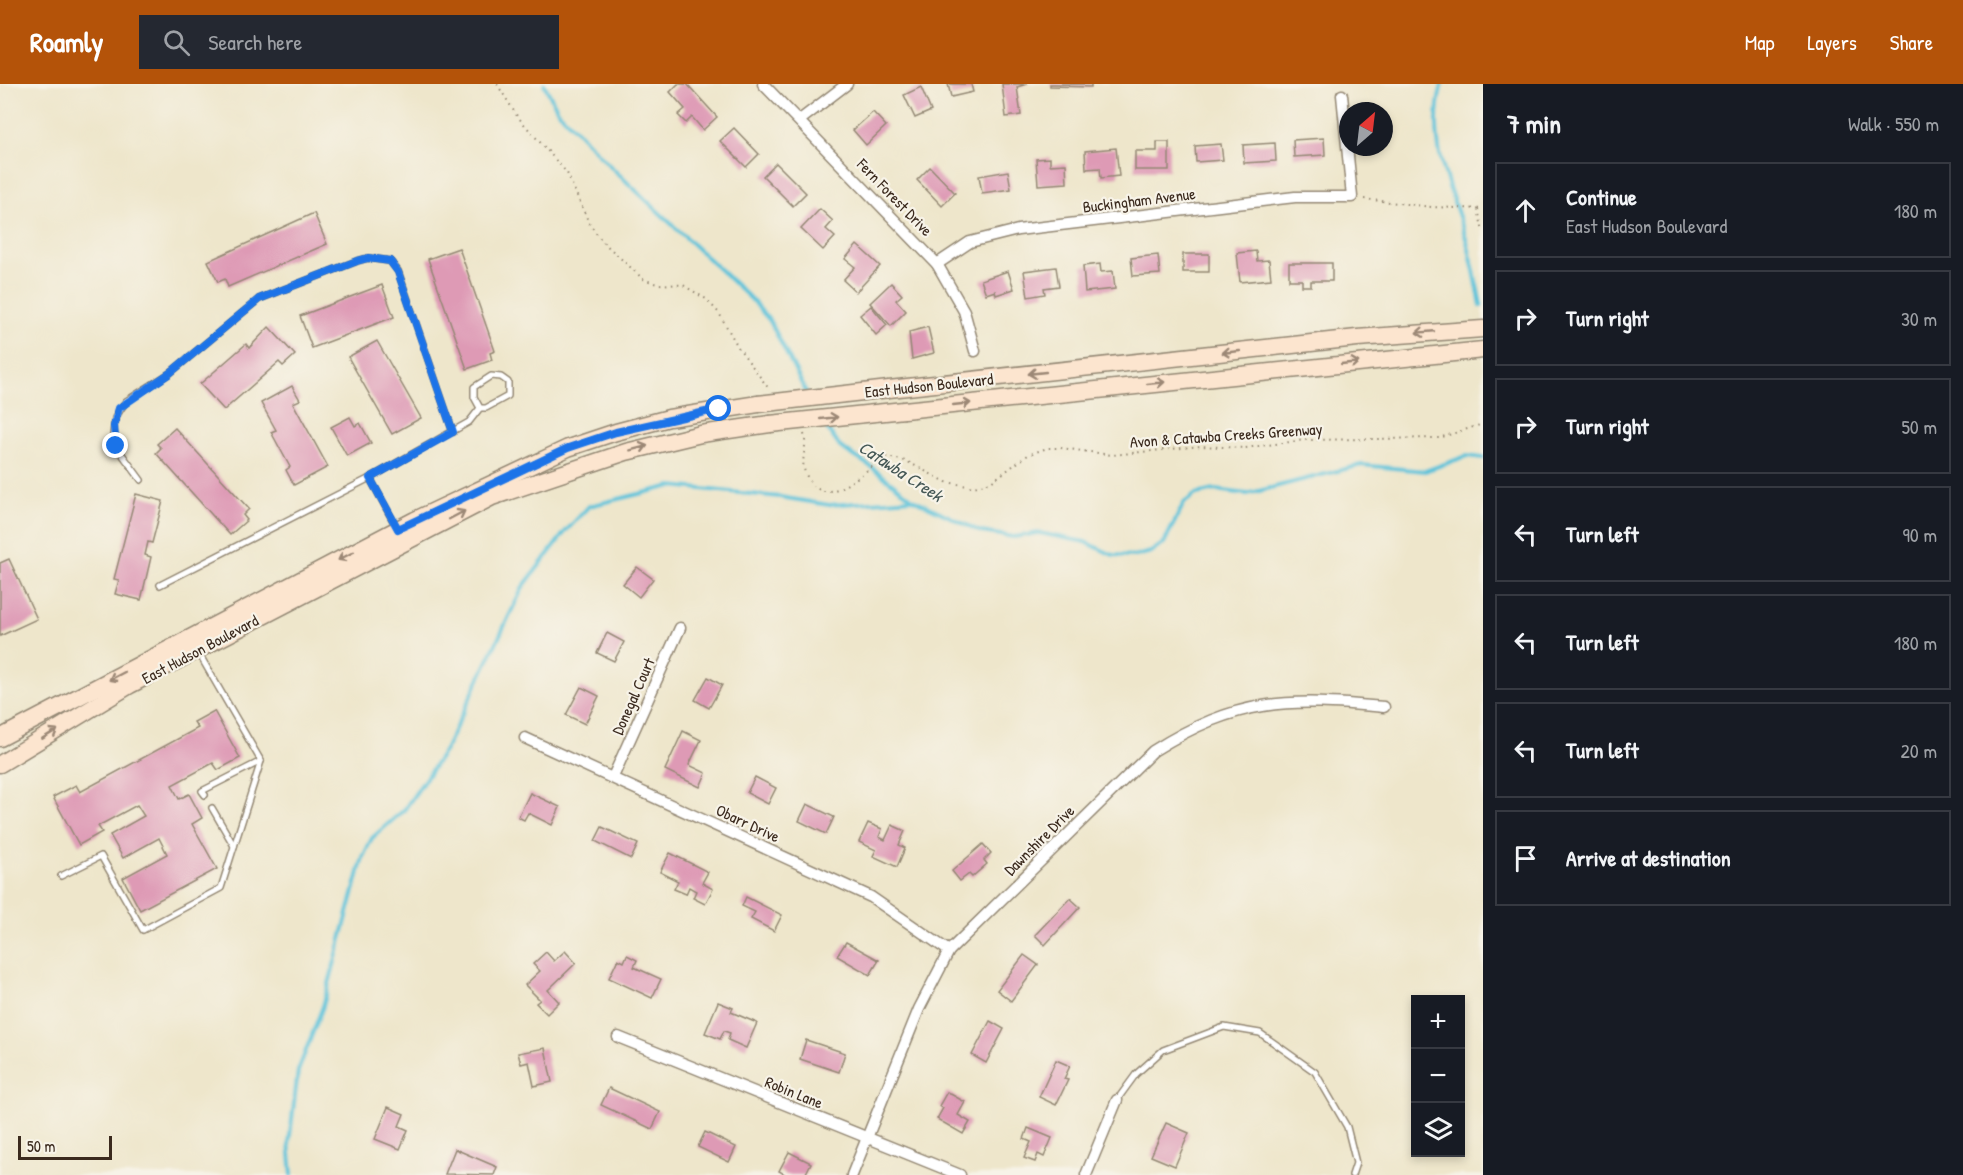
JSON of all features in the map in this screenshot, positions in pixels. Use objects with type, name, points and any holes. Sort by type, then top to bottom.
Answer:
[{"type":"main road","name":"East Hudson Boulevard","points":[[0,738],[587,442],[669,418],[758,404],[889,389],[1357,338],[1483,329]]},
{"type":"main road","name":"East Hudson Boulevard","points":[[0,764],[130,685],[197,651],[401,536],[492,497],[626,452],[700,434],[770,424],[1483,351]]},
{"type":"street","name":"Fern Forest Drive","points":[[763,84],[937,264],[964,311],[975,351]]},
{"type":"street","points":[[800,120],[847,84]]},
{"type":"street","points":[[1342,95],[1352,197]]},
{"type":"street","name":"Buckingham Avenue","points":[[937,264],[970,242],[1018,230],[1295,197],[1352,197]]},
{"type":"street","name":"Donegal Court","points":[[613,777],[680,628]]},
{"type":"street","name":"Dawnshire Drive","points":[[852,1175],[919,1009],[949,951],[1153,751],[1184,731],[1231,711],[1277,703],[1333,702],[1384,707]]},
{"type":"street","name":"Obarr Drive","points":[[525,738],[871,897],[949,951]]},
{"type":"street","name":"Robin Lane","points":[[618,1036],[960,1175]]},
{"type":"street","points":[[1086,1175],[1117,1100]]},
{"type":"lane","points":[[141,480],[116,446],[113,435],[115,418],[126,401],[170,373],[259,299],[368,258],[390,261],[398,272],[453,432]]},
{"type":"lane","points":[[492,376],[505,379],[509,386],[508,396],[486,408],[480,408],[473,391],[478,383],[492,376]]},
{"type":"lane","points":[[160,585],[370,478],[453,432],[474,418],[480,408]]},
{"type":"lane","points":[[370,478],[401,536]]},
{"type":"lane","points":[[61,876],[100,856],[143,930],[221,888],[261,761],[197,651]]},
{"type":"lane","points":[[205,795],[202,791],[261,761]]},
{"type":"lane","points":[[212,808],[234,846]]},
{"type":"lane","points":[[1117,1100],[1136,1074],[1163,1050],[1224,1027],[1260,1033],[1315,1072],[1347,1127],[1356,1163],[1352,1175]]},
{"type":"path","points":[[497,84],[517,116],[567,173],[584,214],[602,241],[643,279],[657,284],[683,285],[706,299],[719,314],[744,356],[776,397]]},
{"type":"path","points":[[1352,197],[1443,208],[1483,209]]},
{"type":"path","points":[[1478,209],[1483,231]]},
{"type":"path","name":"Avon & Catawba Creeks Greenway","points":[[804,434],[806,443],[804,470],[811,482],[822,488],[834,490],[852,483],[887,457],[897,458],[946,482],[974,487],[991,482],[1028,455],[1047,448],[1112,455],[1201,446],[1245,448],[1305,440],[1438,438],[1483,424]]},
{"type":"building","points":[[678,84],[687,84],[717,117],[703,130],[692,117],[686,123],[678,115],[685,109],[670,92]]},
{"type":"building","points":[[948,84],[971,84],[973,92],[951,97]]},
{"type":"building","points":[[1002,84],[1027,84],[1017,87],[1021,115],[1006,117]]},
{"type":"building","points":[[1050,84],[1091,84],[1091,87],[1050,86]]},
{"type":"building","points":[[921,87],[931,111],[915,118],[904,95]]},
{"type":"building","points":[[873,112],[886,126],[866,145],[853,130]]},
{"type":"building","points":[[734,128],[759,154],[746,167],[720,141]]},
{"type":"building","points":[[1324,138],[1325,155],[1294,157],[1293,140]]},
{"type":"building","points":[[1157,142],[1169,142],[1169,170],[1135,170],[1135,151],[1157,151]]},
{"type":"building","points":[[1275,143],[1276,161],[1244,163],[1243,145]]},
{"type":"building","points":[[1221,144],[1223,160],[1196,162],[1195,146]]},
{"type":"building","points":[[1116,148],[1119,176],[1101,178],[1100,168],[1086,169],[1085,151]]},
{"type":"building","points":[[1050,158],[1050,165],[1066,164],[1067,183],[1038,185],[1036,159]]},
{"type":"building","points":[[776,163],[806,193],[793,206],[763,176]]},
{"type":"building","points":[[930,167],[955,193],[942,206],[917,180]]},
{"type":"building","points":[[1008,171],[1011,189],[982,193],[979,176]]},
{"type":"building","points":[[820,209],[833,221],[826,229],[835,237],[823,250],[801,229]]},
{"type":"building","points":[[314,213],[327,244],[228,287],[225,279],[218,282],[208,261]]},
{"type":"building","points":[[857,245],[880,266],[856,292],[843,280],[855,267],[845,259]]},
{"type":"building","points":[[459,248],[495,351],[490,353],[492,360],[467,369],[428,259]]},
{"type":"building","points":[[1256,251],[1257,261],[1269,260],[1271,279],[1240,282],[1237,253]]},
{"type":"building","points":[[1183,254],[1209,254],[1209,272],[1183,272]]},
{"type":"building","points":[[1158,255],[1160,274],[1133,276],[1131,258]]},
{"type":"building","points":[[1289,263],[1332,263],[1332,281],[1311,281],[1311,286],[1302,286],[1302,280],[1289,280]]},
{"type":"building","points":[[1100,264],[1101,272],[1113,271],[1115,289],[1085,292],[1083,266]]},
{"type":"building","points":[[1056,267],[1059,286],[1044,288],[1045,294],[1028,297],[1024,271]]},
{"type":"building","points":[[1008,271],[1014,289],[996,295],[995,291],[986,294],[981,280]]},
{"type":"building","points":[[891,283],[902,295],[896,300],[906,311],[891,326],[870,303]]},
{"type":"building","points":[[382,285],[394,317],[312,348],[300,316]]},
{"type":"building","points":[[871,306],[887,325],[876,335],[860,315]]},
{"type":"building","points":[[269,327],[295,355],[283,366],[279,362],[224,410],[200,384],[246,344],[249,348]]},
{"type":"building","points":[[928,327],[934,353],[912,359],[909,332]]},
{"type":"building","points":[[377,341],[421,418],[392,434],[348,357]]},
{"type":"building","points":[[292,386],[300,400],[293,403],[328,467],[294,485],[286,470],[290,467],[271,432],[276,430],[261,403]]},
{"type":"building","points":[[350,417],[355,426],[360,423],[371,443],[347,456],[331,427]]},
{"type":"building","points":[[175,428],[249,509],[243,515],[247,520],[230,535],[156,453],[161,448],[157,444]]},
{"type":"building","points":[[136,494],[163,501],[152,543],[148,542],[145,555],[151,557],[141,600],[115,594],[119,580],[114,579]]},
{"type":"building","points":[[9,559],[37,619],[0,636],[0,563]]},
{"type":"building","points":[[637,567],[653,579],[639,597],[623,584]]},
{"type":"building","points":[[607,633],[624,642],[614,661],[597,653]]},
{"type":"building","points":[[708,677],[722,685],[709,708],[695,700]]},
{"type":"building","points":[[581,687],[599,696],[585,724],[566,715]]},
{"type":"building","points":[[214,711],[240,758],[218,770],[213,763],[172,785],[179,799],[189,794],[202,818],[192,824],[217,869],[140,910],[123,878],[167,854],[159,838],[123,858],[110,835],[144,816],[137,805],[98,826],[102,832],[79,845],[53,797],[76,785],[80,792],[198,728],[194,722]]},
{"type":"building","points":[[683,731],[701,740],[689,765],[706,773],[700,787],[665,770]]},
{"type":"building","points":[[755,777],[776,788],[768,804],[747,793]]},
{"type":"building","points":[[530,793],[560,807],[552,825],[528,813],[524,820],[518,817]]},
{"type":"building","points":[[807,804],[834,817],[826,834],[799,821]]},
{"type":"building","points":[[868,823],[882,829],[879,837],[885,840],[892,825],[905,831],[899,845],[905,848],[897,867],[873,856],[876,850],[859,842]]},
{"type":"building","points":[[602,827],[638,844],[631,859],[595,841]]},
{"type":"building","points":[[983,844],[991,853],[984,860],[987,864],[972,877],[969,874],[960,881],[952,871]]},
{"type":"building","points":[[670,853],[708,872],[702,883],[713,889],[705,904],[693,898],[696,891],[689,887],[686,894],[674,889],[678,881],[660,872]]},
{"type":"building","points":[[746,897],[782,915],[774,931],[751,919],[755,912],[742,906]]},
{"type":"building","points":[[1070,898],[1080,907],[1045,945],[1035,935]]},
{"type":"building","points":[[846,942],[879,960],[870,975],[837,956]]},
{"type":"building","points":[[565,951],[576,963],[548,990],[559,1002],[547,1014],[536,1003],[540,1000],[525,985],[540,971],[533,964],[546,952],[554,961]]},
{"type":"building","points":[[627,955],[637,960],[634,967],[661,979],[652,998],[609,978],[618,959],[624,962]]},
{"type":"building","points":[[1024,955],[1038,965],[1011,1001],[997,990]]},
{"type":"building","points":[[718,1002],[733,1008],[731,1012],[757,1023],[746,1048],[728,1040],[730,1033],[724,1031],[720,1039],[705,1033]]},
{"type":"building","points":[[990,1021],[1004,1029],[986,1063],[972,1055]]},
{"type":"building","points":[[806,1040],[845,1053],[839,1072],[800,1059]]},
{"type":"building","points":[[545,1048],[552,1082],[534,1086],[529,1062],[521,1064],[518,1053]]},
{"type":"building","points":[[1056,1060],[1070,1066],[1064,1079],[1068,1080],[1056,1105],[1039,1097]]},
{"type":"building","points":[[609,1088],[660,1112],[652,1129],[601,1105]]},
{"type":"building","points":[[947,1092],[965,1102],[958,1115],[970,1122],[963,1134],[937,1119],[943,1108],[939,1106]]},
{"type":"building","points":[[388,1107],[404,1114],[399,1126],[408,1130],[400,1149],[375,1139]]},
{"type":"building","points":[[1166,1123],[1189,1133],[1175,1166],[1151,1156]]},
{"type":"building","points":[[1028,1128],[1052,1138],[1044,1157],[1038,1154],[1035,1162],[1024,1158],[1031,1142],[1024,1139]]},
{"type":"building","points":[[705,1132],[736,1147],[729,1162],[698,1147]]},
{"type":"building","points":[[455,1149],[497,1167],[494,1175],[445,1174]]},
{"type":"building","points":[[789,1152],[811,1163],[805,1175],[786,1175],[779,1171]]},
{"type":"waterway","name":"Catawba Creek","points":[[544,84],[558,111],[610,166],[751,299],[770,321],[807,394]]},
{"type":"waterway","points":[[1442,84],[1437,127],[1442,165],[1469,250],[1481,306]]},
{"type":"waterway","name":"Catawba Creek","points":[[824,424],[840,447],[870,466],[913,499],[981,532],[1014,537],[1039,533],[1085,542],[1113,555],[1136,556],[1151,552],[1164,543],[1184,503],[1196,494],[1215,490],[1247,494],[1361,465],[1425,471],[1467,456],[1483,458]]},
{"type":"waterway","points":[[292,1175],[289,1143],[298,1071],[323,1006],[363,857],[372,838],[404,810],[445,750],[523,587],[565,532],[589,506],[672,486],[780,497],[829,505],[912,499]]},
{"type":"route","points":[[116,446],[113,435],[119,408],[126,401],[170,373],[259,299],[368,258],[390,261],[398,272],[453,432],[370,478],[398,529],[568,448],[669,418],[719,409]]}]
